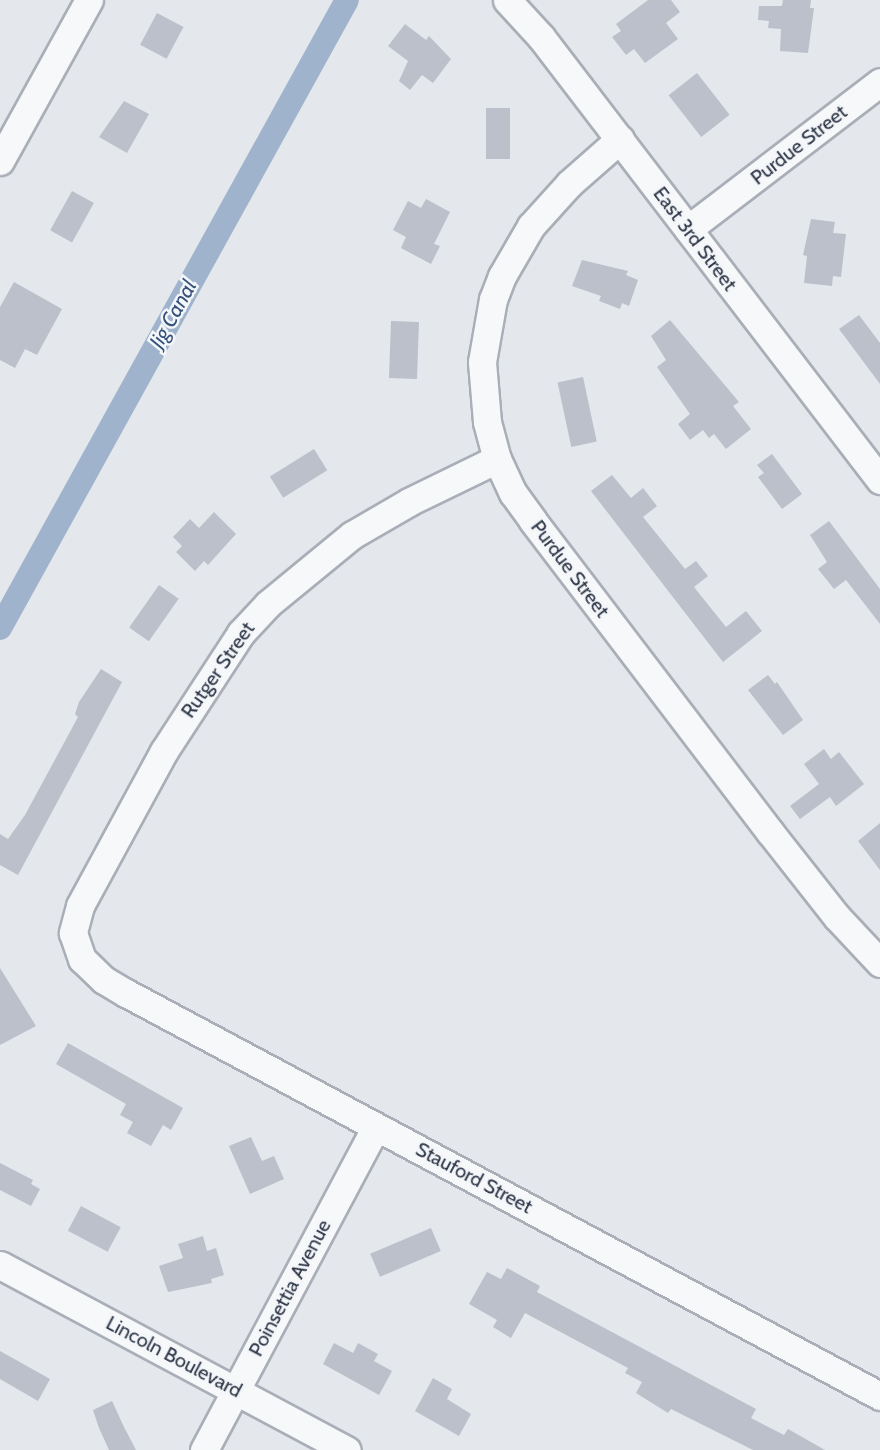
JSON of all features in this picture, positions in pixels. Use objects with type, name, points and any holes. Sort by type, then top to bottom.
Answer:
[{"type":"street","points":[[0,161],[89,0]]},
{"type":"street","name":"East 3rd Street","points":[[507,0],[541,37],[880,480]]},
{"type":"street","name":"Purdue Street","points":[[688,229],[880,82]]},
{"type":"street","name":"Purdue Street","points":[[620,139],[569,184],[531,226],[499,284],[482,362],[485,412],[497,459],[513,493],[533,521],[784,849],[880,963]]},
{"type":"street","name":"Rutger Street","points":[[79,950],[73,933],[80,906],[164,751],[240,633],[268,604],[352,535],[497,459]]},
{"type":"street","name":"Stauford Street","points":[[79,950],[82,959],[104,980],[880,1395]]},
{"type":"street","name":"Poinsettia Avenue","points":[[204,1450],[376,1127]]},
{"type":"street","name":"Lincoln Boulevard","points":[[0,1265],[347,1450]]},
{"type":"building","points":[[648,0],[671,0],[680,12],[666,23],[678,39],[645,63],[634,49],[626,55],[612,37],[621,31],[616,24]]},
{"type":"building","points":[[783,0],[811,0],[810,8],[814,8],[808,53],[780,51],[781,29],[768,28],[769,21],[758,20],[759,6],[782,6]]},
{"type":"building","points":[[157,13],[183,27],[167,59],[140,45]]},
{"type":"building","points":[[405,24],[426,40],[429,36],[451,59],[433,83],[422,75],[410,90],[399,81],[408,61],[388,46]]},
{"type":"building","points":[[697,73],[730,115],[701,137],[669,95]]},
{"type":"building","points":[[124,101],[149,114],[127,153],[99,137]]},
{"type":"building","points":[[486,108],[510,108],[510,159],[486,159]]},
{"type":"building","points":[[72,191],[94,203],[72,242],[50,230]]},
{"type":"building","points":[[426,199],[450,212],[434,244],[440,246],[431,264],[401,248],[406,237],[393,230],[408,201],[421,208]]},
{"type":"building","points":[[811,219],[835,222],[833,233],[846,234],[841,277],[833,276],[832,286],[804,283],[807,256],[803,255]]},
{"type":"building","points":[[582,260],[628,271],[626,275],[638,280],[629,306],[622,303],[620,309],[599,301],[601,296],[572,286]]},
{"type":"building","points":[[14,282],[62,309],[37,355],[25,349],[15,368],[0,360],[0,307]]},
{"type":"building","points":[[859,315],[880,343],[880,384],[839,329]]},
{"type":"building","points":[[670,320],[739,402],[733,406],[751,429],[726,449],[714,434],[709,438],[703,430],[690,440],[678,424],[690,414],[657,367],[666,360],[651,336]]},
{"type":"building","points":[[391,321],[419,322],[417,379],[389,378]]},
{"type":"building","points":[[583,377],[597,442],[571,447],[558,382]]},
{"type":"building","points":[[314,449],[327,470],[283,498],[270,477]]},
{"type":"building","points":[[772,454],[802,494],[782,509],[758,477],[764,473],[757,465]]},
{"type":"building","points":[[612,475],[631,498],[643,488],[657,506],[643,517],[685,569],[696,561],[708,576],[694,587],[726,627],[746,611],[762,631],[723,662],[591,491]]},
{"type":"building","points":[[214,512],[236,534],[208,565],[204,561],[195,571],[176,552],[182,546],[173,537],[190,519],[199,528]]},
{"type":"building","points":[[829,521],[880,589],[880,624],[846,580],[834,589],[818,569],[827,562],[810,535]]},
{"type":"building","points":[[159,585],[179,599],[149,641],[129,628]]},
{"type":"building","points":[[101,669],[122,682],[18,875],[0,865],[0,834],[8,839],[25,815],[78,717],[75,714],[79,702]]},
{"type":"building","points":[[768,675],[775,684],[777,682],[803,720],[783,735],[748,690]]},
{"type":"building","points":[[824,749],[831,759],[839,752],[864,784],[836,806],[830,797],[800,819],[790,806],[819,784],[804,764]]},
{"type":"building","points":[[880,823],[880,870],[858,841]]},
{"type":"building","points":[[0,968],[36,1026],[0,1045]]},
{"type":"building","points":[[68,1043],[183,1108],[171,1130],[163,1125],[151,1146],[127,1133],[133,1122],[120,1115],[126,1104],[56,1064]]},
{"type":"building","points":[[251,1137],[262,1161],[274,1156],[284,1179],[250,1194],[229,1146]]},
{"type":"building","points":[[0,1163],[33,1180],[31,1184],[40,1189],[31,1206],[0,1190]]},
{"type":"building","points":[[81,1206],[121,1227],[108,1252],[68,1231]]},
{"type":"building","points":[[431,1228],[441,1251],[380,1277],[370,1254]]},
{"type":"building","points":[[203,1236],[207,1251],[216,1248],[224,1275],[211,1279],[212,1283],[168,1292],[159,1266],[183,1258],[178,1244]]},
{"type":"building","points":[[507,1268],[540,1286],[537,1292],[756,1409],[751,1418],[784,1435],[788,1429],[825,1450],[753,1450],[671,1409],[668,1413],[636,1393],[642,1382],[625,1373],[628,1368],[525,1313],[511,1338],[493,1327],[497,1320],[469,1304],[487,1272],[501,1279]]},
{"type":"building","points":[[334,1343],[353,1353],[358,1343],[378,1354],[374,1361],[392,1371],[379,1395],[323,1364]]},
{"type":"building","points":[[0,1351],[50,1379],[38,1401],[0,1379]]},
{"type":"building","points":[[433,1378],[452,1389],[447,1399],[471,1414],[459,1436],[415,1411]]},
{"type":"building","points":[[112,1401],[136,1450],[109,1450],[93,1410]]},
{"type":"waterway","name":"Jig Canal","points":[[0,628],[347,0]]}]
